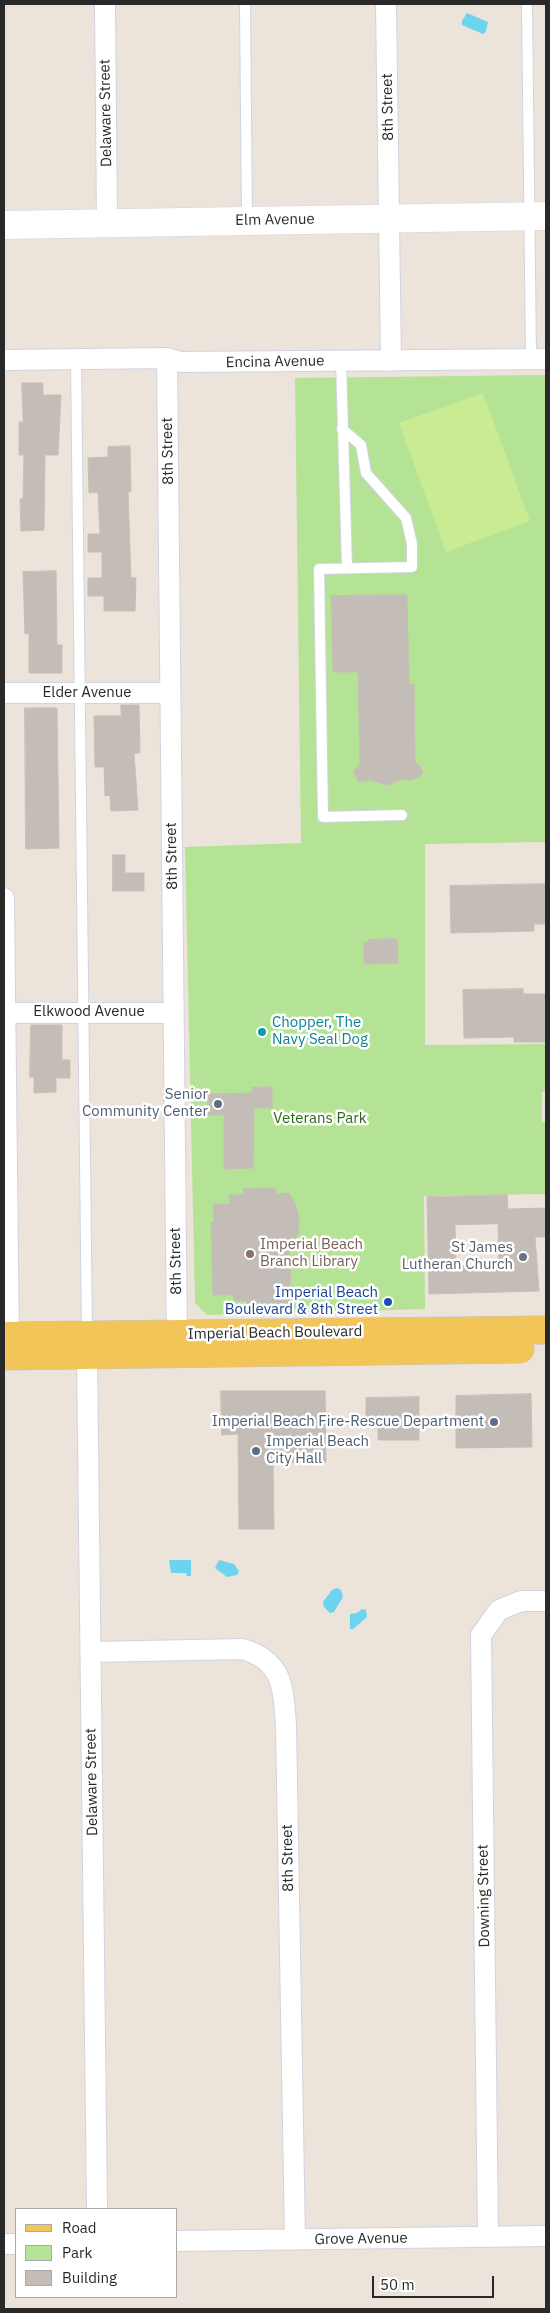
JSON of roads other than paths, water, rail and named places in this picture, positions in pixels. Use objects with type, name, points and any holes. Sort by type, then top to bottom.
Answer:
[{"type":"main road","name":"Imperial Beach Boulevard","points":[[177,1344],[546,1330]]},
{"type":"main road","name":"Imperial Beach Boulevard","points":[[6,1346],[177,1344],[546,1349]]},
{"type":"street","name":"Delaware Street","points":[[105,4],[107,223]]},
{"type":"street","name":"8th Street","points":[[386,4],[391,361]]},
{"type":"street","name":"Elm Avenue","points":[[4,225],[538,216]]},
{"type":"street","name":"8th Street","points":[[167,358],[177,1344]]},
{"type":"street","name":"Encina Avenue","points":[[4,360],[167,358],[181,362],[539,359]]},
{"type":"street","name":"Elder Avenue","points":[[4,693],[170,693]]},
{"type":"street","points":[[4,898],[6,1346]]},
{"type":"street","name":"Elkwood Avenue","points":[[4,1012],[173,1012]]},
{"type":"street","name":"Delaware Street","points":[[87,1345],[97,2208]]},
{"type":"street","name":"Downing Street","points":[[488,2237],[481,1635],[498,1610],[521,1601],[546,1601]]},
{"type":"street","name":"8th Street","points":[[91,1652],[243,1650],[256,1653],[268,1661],[278,1674],[281,1683],[286,1725],[295,2240]]},
{"type":"street","name":"Grove Avenue","points":[[178,2242],[546,2236]]},
{"type":"lane","points":[[245,4],[247,221]]},
{"type":"lane","points":[[527,4],[538,216],[539,359]]},
{"type":"lane","points":[[76,359],[87,1345]]},
{"type":"lane","points":[[341,361],[347,567]]},
{"type":"lane","points":[[342,429],[361,445],[366,473],[406,518],[412,544],[412,567],[319,569],[323,817],[402,815]]},
{"type":"water","points":[[467,13],[488,22],[486,31],[483,34],[462,25],[462,21]]},
{"type":"water","points":[[169,1560],[191,1560],[191,1576],[187,1576],[186,1573],[171,1573]]},
{"type":"water","points":[[219,1560],[234,1564],[239,1571],[237,1575],[227,1577],[215,1568]]},
{"type":"water","points":[[337,1588],[341,1590],[343,1597],[334,1612],[330,1613],[324,1607],[323,1602],[332,1590]]},
{"type":"water","points":[[362,1609],[366,1610],[367,1617],[353,1629],[350,1629],[350,1614],[357,1613]]},
{"type":"place","name":"Chopper, The Navy Seal Dog","points":[[262,1032]]},
{"type":"place","name":"Senior Community Center","points":[[218,1104]]},
{"type":"place","name":"Imperial Beach Branch Library","points":[[250,1254]]},
{"type":"place","name":"St James Lutheran Church","points":[[523,1257]]},
{"type":"place","name":"Imperial Beach Boulevard & 8th Street","points":[[388,1302]]},
{"type":"place","name":"Imperial Beach Fire-Rescue Department","points":[[494,1422]]},
{"type":"place","name":"Imperial Beach City Hall","points":[[256,1451]]},
{"type":"park label","name":"Veterans Park","points":[[320,1119]]}]
